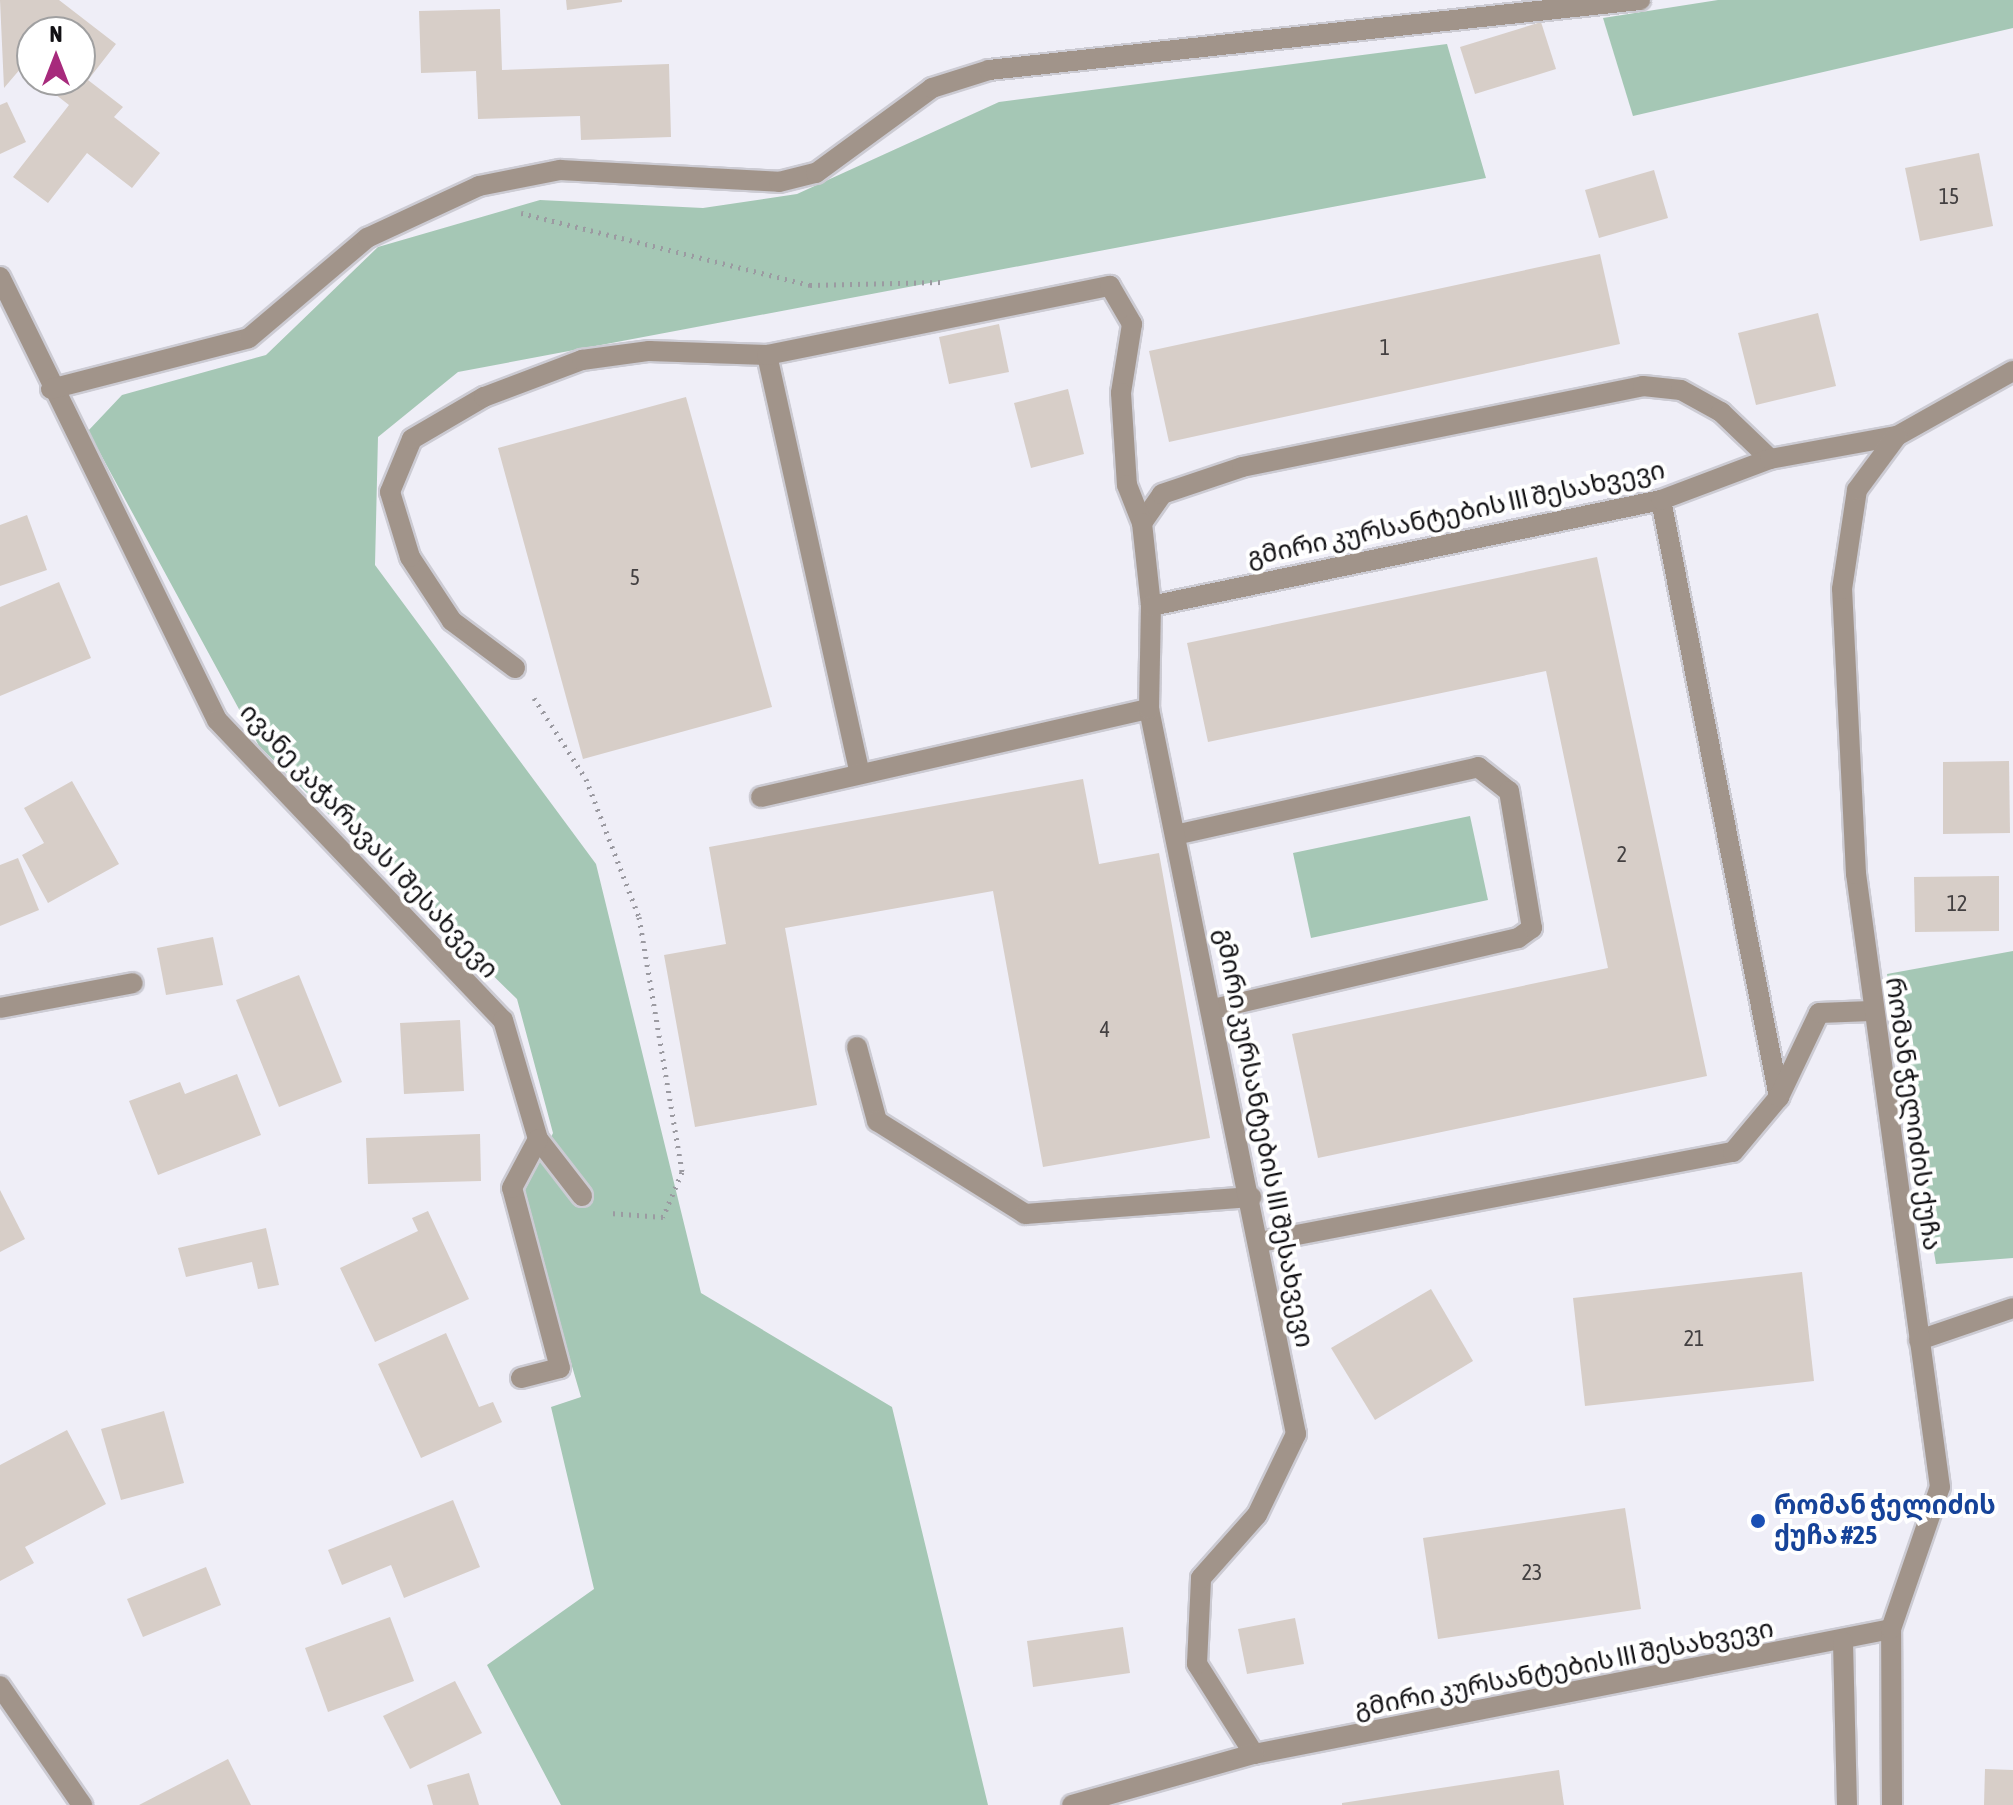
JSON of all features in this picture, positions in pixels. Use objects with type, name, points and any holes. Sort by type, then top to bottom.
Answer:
[{"type":"street","points":[[51,389],[249,338],[367,238],[479,186],[560,170],[779,182],[816,173],[932,88],[989,70],[1640,0]]},
{"type":"street","name":"ივანე კაჭარავას I შესახვევი","points":[[0,277],[51,389],[217,720],[503,1020],[538,1139],[582,1196]]},
{"type":"street","points":[[515,668],[452,621],[410,557],[390,492],[412,439],[484,397],[582,360],[649,351],[767,355],[1110,286],[1132,324],[1121,393],[1127,485],[1142,523],[1151,606]]},
{"type":"street","points":[[767,355],[860,774]]},
{"type":"street","points":[[1897,436],[2013,371]]},
{"type":"street","points":[[1142,523],[1162,494],[1242,467],[1643,386],[1681,390],[1721,412],[1770,459]]},
{"type":"street","name":"გმირი კურსანტების III შესახვევი","points":[[1891,1629],[1843,1642],[1254,1754],[1197,1664],[1201,1578],[1257,1515],[1296,1434],[1251,1197],[1149,709],[1151,606],[1661,500],[1770,459],[1897,436]]},
{"type":"street","name":"რომან ჭელიძის ქუჩა","points":[[1892,1805],[1891,1629],[1940,1487],[1871,1011],[1856,874],[1842,589],[1857,490],[1897,436]]},
{"type":"street","points":[[1661,500],[1779,1097]]},
{"type":"street","points":[[761,797],[1149,709]]},
{"type":"street","points":[[1175,835],[1478,767],[1509,791],[1532,928],[1518,938],[1212,1009]]},
{"type":"street","points":[[0,1008],[133,983]]},
{"type":"street","points":[[1260,1242],[1733,1152],[1779,1097],[1819,1013],[1871,1011]]},
{"type":"street","points":[[857,1047],[877,1121],[1025,1214],[1251,1197]]},
{"type":"street","points":[[521,1378],[560,1368],[512,1188],[538,1139]]},
{"type":"street","points":[[1919,1340],[2013,1308]]},
{"type":"street","points":[[1843,1642],[1847,1805]]},
{"type":"street","points":[[0,1686],[82,1805]]},
{"type":"street","points":[[1072,1805],[1254,1754]]},
{"type":"path","points":[[479,186],[527,216],[810,285],[949,283]]},
{"type":"path","points":[[515,668],[586,779],[639,917],[682,1172],[663,1217],[618,1218],[582,1196]]},
{"type":"green space","points":[[1718,0],[2013,0],[2013,28],[1633,116],[1603,18]]},
{"type":"green space","points":[[1447,44],[1486,178],[458,372],[378,437],[375,565],[596,864],[701,1293],[892,1407],[988,1805],[561,1805],[487,1665],[594,1589],[551,1407],[581,1397],[522,1196],[553,1133],[517,999],[259,746],[88,431],[122,395],[266,355],[378,247],[540,200],[703,208],[797,194],[999,102]]},
{"type":"green space","points":[[1470,816],[1488,900],[1311,938],[1293,853]]},
{"type":"green space","points":[[2013,951],[2013,1258],[1936,1264],[1887,974]]},
{"type":"building","points":[[0,0],[59,0],[80,16],[16,16],[16,74],[4,88]]},
{"type":"building","points":[[566,0],[622,0],[622,2],[567,10]]},
{"type":"building","points":[[500,9],[502,70],[669,64],[671,137],[581,140],[580,116],[478,119],[476,71],[421,73],[419,11]]},
{"type":"building","points":[[1541,22],[1556,69],[1475,94],[1460,47]]},
{"type":"building","points":[[96,29],[116,44],[96,70]]},
{"type":"building","points":[[96,86],[123,107],[114,117],[160,153],[132,188],[87,153],[48,203],[13,177],[69,105],[57,96],[96,96]]},
{"type":"building","points":[[7,102],[26,142],[0,154],[0,105]]},
{"type":"building","points":[[1979,153],[1993,226],[1920,241],[1905,168]]},
{"type":"building","points":[[1654,170],[1668,218],[1599,238],[1585,190]]},
{"type":"building","points":[[1600,254],[1620,344],[1169,442],[1149,351]]},
{"type":"building","points":[[1818,313],[1836,386],[1756,405],[1738,333]]},
{"type":"building","points":[[999,324],[1009,372],[949,384],[939,337]]},
{"type":"building","points":[[1068,389],[1084,454],[1031,468],[1014,403]]},
{"type":"building","points":[[686,397],[772,707],[583,759],[498,448]]},
{"type":"building","points":[[27,515],[47,570],[0,586],[0,525]]},
{"type":"building","points":[[1597,557],[1707,1076],[1318,1158],[1292,1034],[1608,968],[1546,671],[1208,742],[1187,643]]},
{"type":"building","points":[[59,582],[91,658],[0,696],[0,607]]},
{"type":"building","points":[[2009,761],[2010,833],[1943,834],[1943,762]]},
{"type":"building","points":[[1083,779],[1099,864],[1159,853],[1210,1138],[1043,1167],[993,891],[785,928],[817,1105],[695,1127],[664,955],[726,944],[709,847]]},
{"type":"building","points":[[72,781],[119,864],[48,903],[22,855],[44,843],[24,808]]},
{"type":"building","points":[[18,858],[39,910],[0,926],[0,865]]},
{"type":"building","points":[[1999,876],[1999,931],[1915,932],[1914,877]]},
{"type":"building","points":[[213,937],[223,985],[166,995],[157,948]]},
{"type":"building","points":[[299,975],[342,1082],[279,1107],[236,1000]]},
{"type":"building","points":[[460,1020],[464,1091],[404,1094],[400,1023]]},
{"type":"building","points":[[237,1074],[261,1135],[158,1175],[129,1101],[180,1082],[185,1094]]},
{"type":"building","points":[[480,1134],[481,1181],[368,1184],[366,1138]]},
{"type":"building","points":[[0,1190],[25,1239],[0,1252]]},
{"type":"building","points":[[428,1211],[469,1299],[375,1342],[340,1268],[418,1231],[412,1218]]},
{"type":"building","points":[[266,1228],[279,1285],[258,1289],[252,1262],[186,1277],[178,1248]]},
{"type":"building","points":[[1802,1272],[1814,1381],[1585,1406],[1573,1298]]},
{"type":"building","points":[[1431,1289],[1473,1361],[1375,1420],[1331,1348]]},
{"type":"building","points":[[446,1333],[479,1407],[493,1402],[502,1422],[421,1458],[378,1364]]},
{"type":"building","points":[[164,1411],[184,1483],[121,1500],[101,1429]]},
{"type":"building","points":[[67,1430],[106,1504],[25,1547],[34,1563],[0,1581],[0,1465]]},
{"type":"building","points":[[453,1500],[480,1567],[404,1598],[391,1565],[342,1585],[328,1550]]},
{"type":"building","points":[[1625,1508],[1641,1609],[1438,1639],[1423,1538]]},
{"type":"building","points":[[206,1567],[221,1605],[143,1637],[127,1599]]},
{"type":"building","points":[[390,1617],[414,1681],[328,1712],[305,1648]]},
{"type":"building","points":[[1295,1618],[1304,1664],[1247,1674],[1238,1629]]},
{"type":"building","points":[[1123,1627],[1130,1673],[1033,1687],[1027,1641]]},
{"type":"building","points":[[455,1681],[482,1733],[410,1769],[383,1716]]},
{"type":"building","points":[[228,1759],[251,1805],[139,1805]]},
{"type":"building","points":[[1985,1769],[2013,1770],[2013,1805],[1984,1805]]},
{"type":"building","points":[[1559,1770],[1564,1805],[1342,1805],[1342,1803]]},
{"type":"building","points":[[469,1773],[479,1805],[433,1805],[427,1785]]},
{"type":"place","name":"რომან ჭელიძის ქუჩა #25","points":[[1758,1521]]}]
